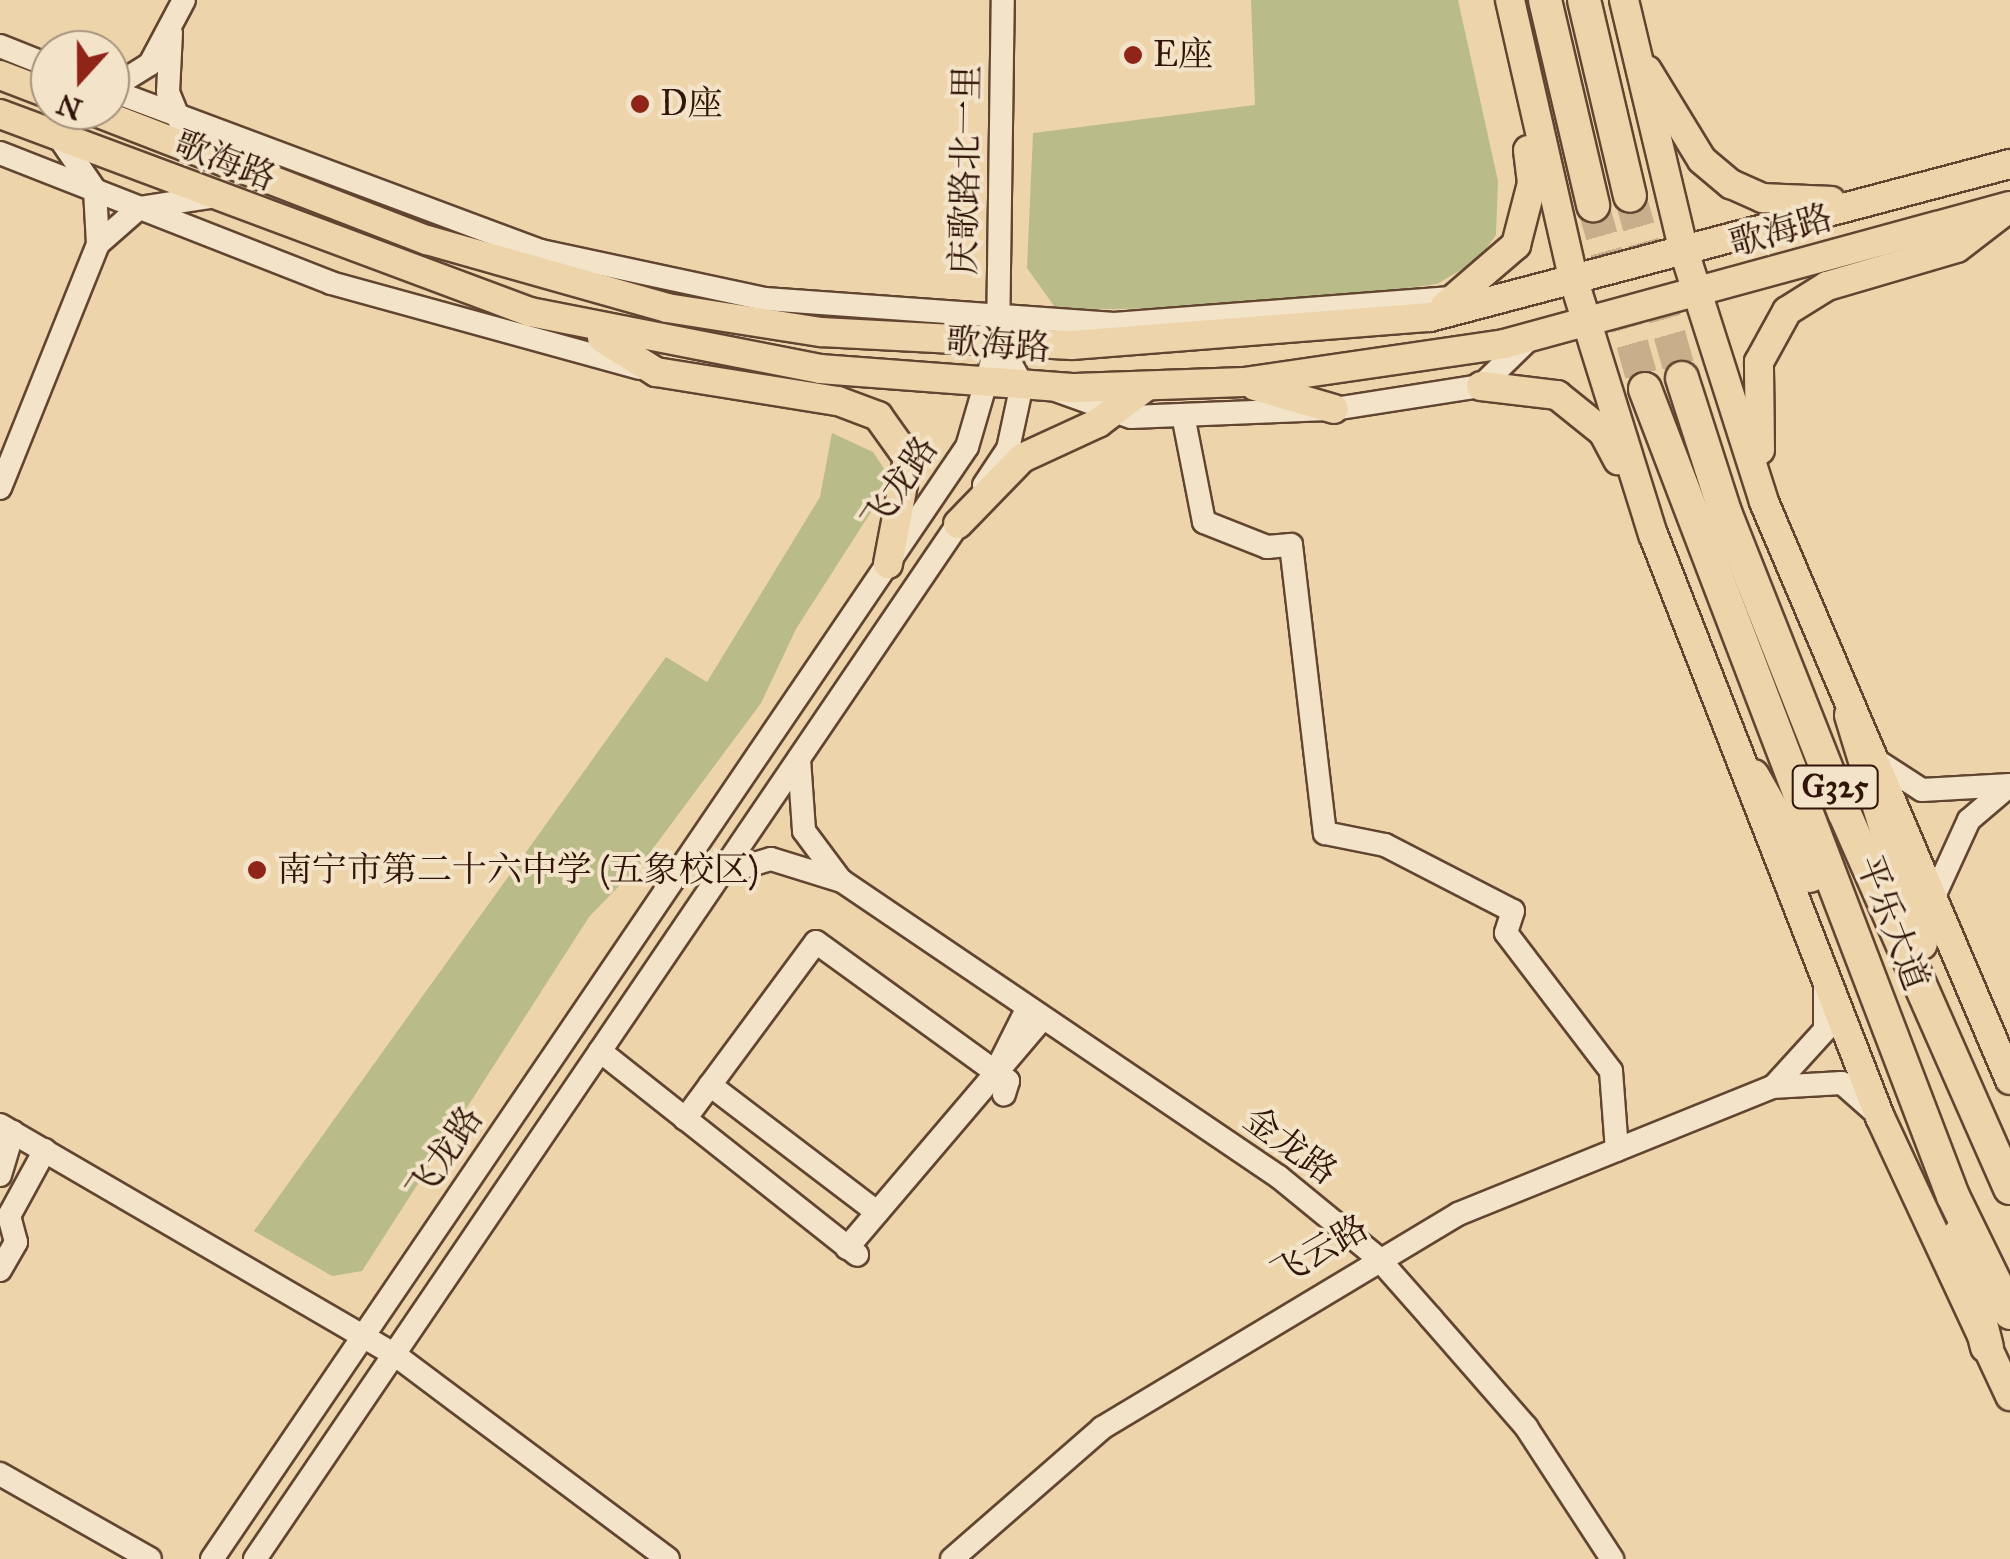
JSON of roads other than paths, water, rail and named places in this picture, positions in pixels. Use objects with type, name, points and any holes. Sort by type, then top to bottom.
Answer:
[{"type":"highway","points":[[1545,0],[1593,205]]},
{"type":"highway","points":[[1584,0],[1630,196]]},
{"type":"highway","name":"平乐大道","points":[[1682,378],[1725,512],[1844,812],[1944,1031],[2010,1188]]},
{"type":"highway","name":"平乐大道","points":[[1645,389],[1953,1196],[2010,1313]]},
{"type":"highway","points":[[1850,715],[1944,1031]]},
{"type":"highway","points":[[1754,776],[1878,997]]},
{"type":"highway","points":[[1983,1120],[2010,1166]]},
{"type":"highway","points":[[1953,1196],[1987,1346]]},
{"type":"main road","points":[[1510,0],[1519,54],[1574,281],[1647,516],[1754,776],[1822,976],[1880,1118],[2010,1396]]},
{"type":"main road","points":[[1624,0],[1684,252],[1764,502],[1850,715],[1936,892],[2010,1080]]},
{"type":"main road","points":[[1632,46],[1702,160],[1763,198],[1815,204],[1946,182]]},
{"type":"main road","points":[[1430,316],[1459,297],[1516,245],[1527,214],[1519,54]]},
{"type":"main road","points":[[0,75],[30,86]]},
{"type":"main road","name":"歌海路","points":[[0,114],[214,197],[579,324],[820,370],[1034,385],[1244,382],[1530,338],[1586,326],[2010,207]]},
{"type":"main road","name":"歌海路","points":[[130,125],[460,251],[667,308],[821,332],[999,329],[1239,338],[1430,316],[2010,164]]},
{"type":"main road","points":[[1764,502],[1754,390],[1788,311],[1828,286],[1958,248],[2010,207]]},
{"type":"main road","points":[[579,324],[656,372],[838,400],[878,416],[908,458],[888,564]]},
{"type":"main road","points":[[1244,382],[1334,409]]},
{"type":"main road","points":[[958,524],[1022,458],[1114,411],[1146,386]]},
{"type":"main road","points":[[1481,386],[1533,388],[1578,409],[1602,432],[1647,516]]},
{"type":"street","points":[[130,77],[150,64],[171,33],[184,0]]},
{"type":"street","name":"庆歌路北一里","points":[[999,329],[1003,0]]},
{"type":"street","points":[[171,33],[174,115],[228,163]]},
{"type":"street","points":[[0,46],[30,58]]},
{"type":"street","points":[[130,98],[541,251],[652,279],[765,299],[999,329],[1459,297],[1501,299]]},
{"type":"street","points":[[0,488],[98,244],[94,190],[58,136]]},
{"type":"street","points":[[0,153],[438,318],[656,372]]},
{"type":"street","points":[[98,244],[139,208],[214,197]]},
{"type":"street","points":[[999,329],[1034,385],[1114,411],[1183,415],[1334,409],[1481,386],[1530,338]]},
{"type":"street","name":"飞龙路","points":[[212,1559],[968,448],[999,329]]},
{"type":"street","name":"飞龙路","points":[[255,1559],[1008,449],[1034,385]]},
{"type":"street","points":[[1183,415],[1204,522],[1267,547],[1291,545],[1325,833],[1386,845],[1513,911],[1506,933],[1611,1071],[1617,1150]]},
{"type":"street","points":[[1873,758],[1922,790],[2010,785]]},
{"type":"street","name":"金龙路","points":[[799,759],[804,831],[842,881],[1278,1176],[1378,1258],[1526,1427],[1612,1559]]},
{"type":"street","points":[[1936,892],[1969,820],[2010,785]]},
{"type":"street","name":"金龙路","points":[[720,874],[771,860],[842,881]]},
{"type":"street","points":[[689,1122],[816,942],[1008,1080],[1004,1094]]},
{"type":"street","name":"飞云路","points":[[1772,1087],[1824,1030],[1822,976]]},
{"type":"street","points":[[600,1051],[852,1251],[877,1212],[996,1071],[1034,1014]]},
{"type":"street","name":"飞云路","points":[[952,1559],[1102,1428],[1378,1258],[1617,1150],[1772,1087],[1842,1083],[1880,1118]]},
{"type":"street","points":[[715,1088],[877,1212]]},
{"type":"street","points":[[6,1128],[394,1354],[668,1559]]},
{"type":"street","points":[[0,1154],[6,1128]]},
{"type":"street","points":[[0,1175],[6,1128]]},
{"type":"street","points":[[0,1270],[16,1242],[8,1216],[44,1150]]},
{"type":"street","points":[[0,1474],[150,1559]]},
{"type":"street","points":[[0,1487],[130,1559]]},
{"type":"tunnel","points":[[1630,196],[1682,378]]},
{"type":"tunnel","points":[[1593,205],[1645,389]]},
{"type":"place","name":"E座","points":[[1133,55]]},
{"type":"place","name":"D座","points":[[640,104]]},
{"type":"place","name":"南宁市第二十六中学 (五象校区)","points":[[257,870]]}]
